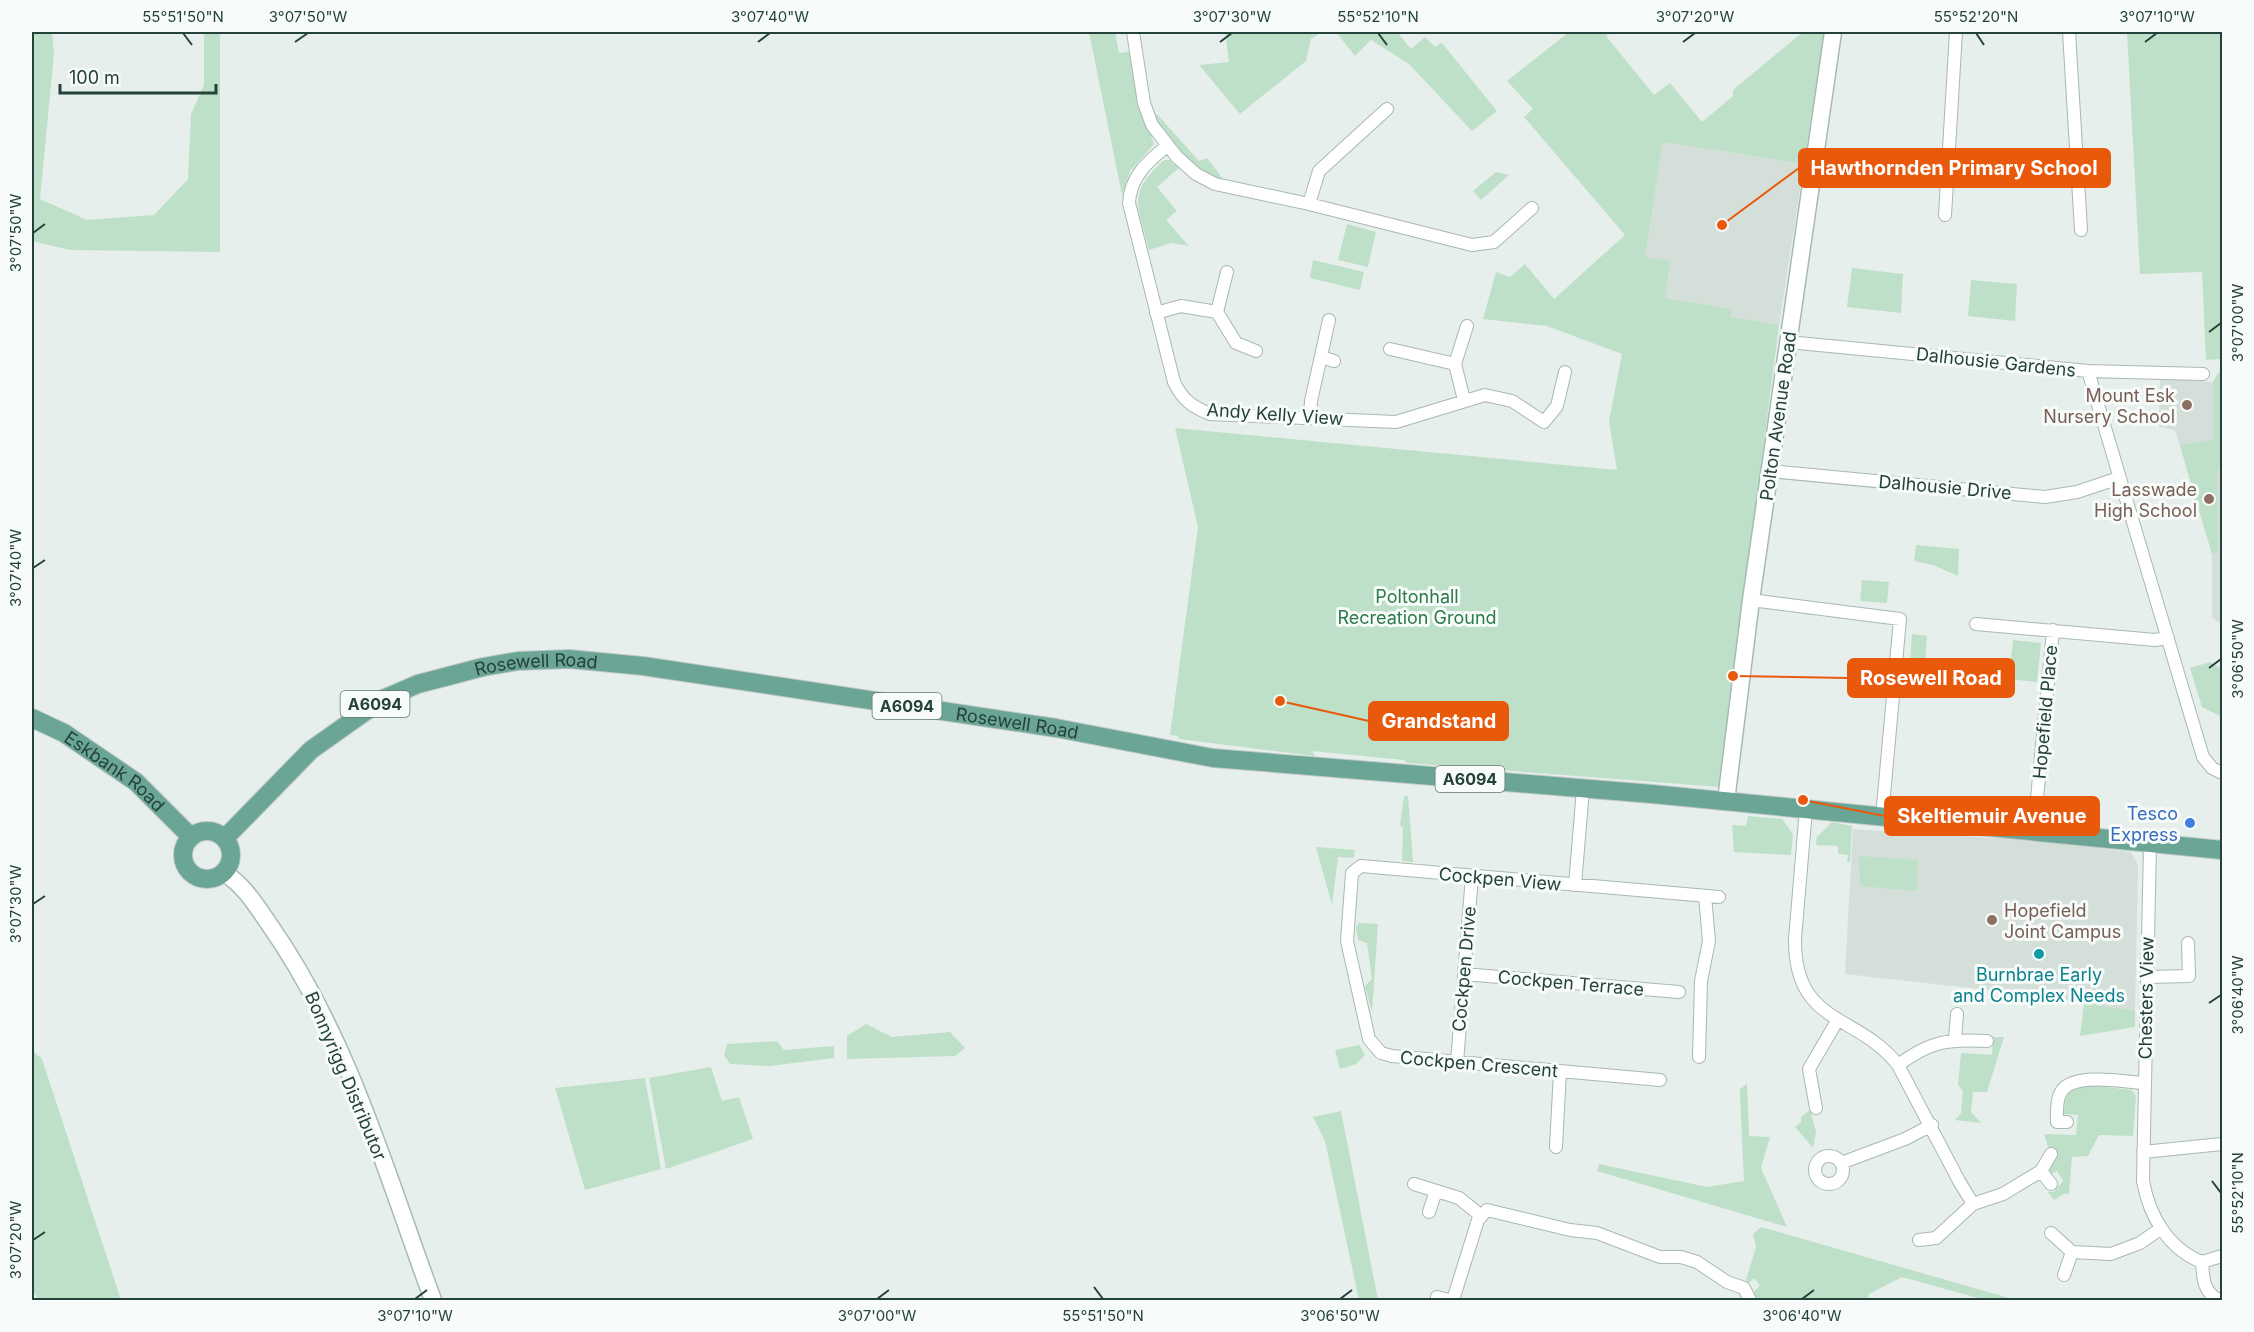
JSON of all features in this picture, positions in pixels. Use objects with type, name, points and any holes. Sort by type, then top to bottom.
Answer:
[{"type":"main road","name":"Rosewell Road","points":[[225,838],[311,750],[383,699],[418,684],[483,667],[569,659],[643,666],[1056,728],[1213,758],[1726,801]]},
{"type":"main road","name":"Eskbank Road","points":[[32,718],[64,733],[136,782],[190,837]]},
{"type":"main road","name":"A6094","points":[[1726,801],[2034,830],[2150,844],[2223,849]]},
{"type":"main road","points":[[204,830],[219,833],[225,838],[232,852],[229,867],[224,873],[208,879],[192,874],[186,868],[183,852],[190,837],[204,830]]},
{"type":"street","points":[[1133,32],[1144,103],[1152,125],[1167,146],[1189,169],[1215,184],[1310,204],[1472,245],[1494,242],[1532,208]]},
{"type":"street","name":"Polton Avenue Road","points":[[1726,801],[1751,600],[1833,32]]},
{"type":"street","points":[[1944,215],[1956,32]]},
{"type":"street","points":[[2069,32],[2081,231]]},
{"type":"street","points":[[1310,204],[1319,171],[1387,109]]},
{"type":"street","name":"Andy Kelly View","points":[[1167,146],[1137,175],[1129,203],[1174,382],[1192,407],[1210,414],[1310,416],[1396,422],[1485,395],[1512,401],[1544,422],[1557,406],[1565,372]]},
{"type":"street","points":[[1227,272],[1217,312],[1236,343],[1256,351]]},
{"type":"street","points":[[1156,313],[1181,306],[1217,312]]},
{"type":"street","points":[[1310,416],[1329,320]]},
{"type":"street","points":[[1464,400],[1455,364],[1467,326]]},
{"type":"street","name":"Dalhousie Gardens","points":[[1788,342],[2088,371],[2204,374]]},
{"type":"street","points":[[1390,349],[1455,364]]},
{"type":"street","points":[[1321,357],[1334,361]]},
{"type":"street","points":[[2088,371],[2203,756],[2211,768],[2223,773]]},
{"type":"street","name":"Dalhousie Drive","points":[[1769,471],[2045,496],[2077,492],[2119,478]]},
{"type":"street","points":[[1751,600],[1900,619],[1882,817]]},
{"type":"street","points":[[1977,624],[2155,640],[2168,638]]},
{"type":"street","name":"Hopefield Place","points":[[2034,830],[2053,630]]},
{"type":"street","points":[[1575,885],[1583,789]]},
{"type":"street","points":[[1806,809],[1795,956],[1798,970],[1810,995],[1837,1021],[1868,1037],[1889,1053],[1898,1065],[1973,1204]]},
{"type":"street","name":"Chesters View","points":[[2150,844],[2142,1152],[2144,1191],[2160,1229],[2185,1251],[2202,1262]]},
{"type":"street","name":"Cockpen View","points":[[1347,941],[1352,873],[1356,868],[1719,897]]},
{"type":"street","name":"Bonnyrigg Distributor","points":[[224,873],[235,879],[296,962],[326,1018],[433,1300]]},
{"type":"street","name":"Cockpen Drive","points":[[1457,1062],[1472,876]]},
{"type":"street","points":[[1698,1057],[1701,981],[1709,941],[1705,896]]},
{"type":"street","name":"Cockpen Crescent","points":[[1347,941],[1369,1039],[1376,1049],[1392,1056],[1660,1080]]},
{"type":"street","points":[[2147,977],[2189,976],[2188,943]]},
{"type":"street","name":"Cockpen Terrace","points":[[1464,974],[1679,992]]},
{"type":"street","points":[[1955,1039],[1957,1014]]},
{"type":"street","points":[[1816,1108],[1809,1069],[1837,1021]]},
{"type":"street","points":[[1898,1065],[1919,1050],[1942,1041],[1955,1039],[1987,1041]]},
{"type":"street","points":[[1556,1147],[1560,1071]]},
{"type":"street","points":[[2067,1122],[2057,1122],[2058,1096],[2068,1084],[2084,1080],[2144,1083]]},
{"type":"street","points":[[1841,1163],[1905,1139],[1932,1125]]},
{"type":"street","points":[[2142,1152],[2223,1144]]},
{"type":"street","points":[[1919,1240],[1939,1242],[1973,1204],[2003,1194],[2041,1171],[2051,1154]]},
{"type":"street","points":[[2041,1171],[2051,1184]]},
{"type":"street","points":[[1414,1184],[1459,1198],[1480,1215]]},
{"type":"street","points":[[1429,1212],[1436,1191]]},
{"type":"street","points":[[1446,1299],[1480,1215],[1487,1210],[1570,1230],[1597,1233],[1660,1257],[1689,1259],[1727,1282],[1744,1288],[1750,1300]]},
{"type":"street","points":[[2051,1233],[2072,1252],[2116,1253],[2140,1243],[2160,1229]]},
{"type":"street","points":[[2064,1275],[2072,1252]]},
{"type":"street","points":[[2219,1300],[2213,1297],[2204,1284],[2202,1262],[2223,1256]]},
{"type":"shaded area","points":[[1663,142],[1804,164],[1779,325],[1730,317],[1731,309],[1665,298],[1645,257]]},
{"type":"shaded area","points":[[2219,372],[2222,372],[2222,624],[2212,618],[2212,554],[2175,430],[2159,427],[2160,378],[2213,382]]},
{"type":"shaded area","name":"Hopefield Joint Campus","points":[[1853,829],[2037,841],[2131,852],[2138,865],[2135,1011],[2024,994],[1845,974]]},
{"type":"green space","points":[[32,32],[52,32],[54,54],[40,199],[87,220],[154,215],[188,179],[191,114],[204,85],[204,32],[220,32],[220,252],[70,250],[32,241]]},
{"type":"green space","points":[[1089,32],[1115,32],[1119,53],[1128,52],[1132,55],[1153,134],[1151,136],[1154,144],[1130,171],[1122,195]]},
{"type":"green space","points":[[1225,32],[1321,32],[1311,39],[1306,61],[1240,114],[1199,65],[1229,62]]},
{"type":"green space","points":[[1336,32],[1397,32],[1411,49],[1425,37],[1435,47],[1442,43],[1497,111],[1472,131],[1409,64],[1371,40],[1355,56]]},
{"type":"green space","name":"Poltonhall Recreation Ground","points":[[1569,32],[1611,32],[1606,36],[1654,95],[1670,83],[1702,122],[1733,96],[1733,90],[1803,32],[1824,32],[1804,164],[1663,142],[1645,257],[1670,261],[1665,298],[1731,309],[1731,317],[1779,325],[1720,787],[1407,763],[1404,760],[1312,751],[1315,756],[1179,739],[1178,736],[1170,735],[1198,527],[1175,428],[1617,470],[1609,421],[1622,354],[1547,326],[1483,319],[1496,272],[1510,277],[1525,264],[1554,299],[1625,235],[1524,117],[1533,109],[1507,81]]},
{"type":"green space","points":[[2127,32],[2222,32],[2222,359],[2206,360],[2202,272],[2140,274]]},
{"type":"green space","points":[[1157,114],[1199,161],[1207,158],[1224,180],[1202,171],[1183,156],[1167,137],[1155,116]]},
{"type":"green space","points":[[1164,160],[1170,160],[1174,165],[1177,163],[1180,167],[1157,187],[1177,211],[1166,220],[1189,246],[1171,243],[1149,250],[1138,201],[1144,182]]},
{"type":"green space","points":[[1496,172],[1509,175],[1481,200],[1473,191]]},
{"type":"green space","points":[[1347,224],[1376,232],[1368,267],[1338,260]]},
{"type":"green space","points":[[1313,260],[1364,272],[1360,290],[1310,278]]},
{"type":"green space","points":[[1852,268],[1903,274],[1901,313],[1847,307]]},
{"type":"green space","points":[[1971,280],[2017,284],[2015,321],[1968,316]]},
{"type":"green space","name":"Lasswade High School","points":[[2219,372],[2222,372],[2222,466],[2217,472],[2218,552],[2212,554],[2180,445],[2214,439],[2213,382]]},
{"type":"green space","points":[[1916,545],[1959,549],[1958,576],[1933,565],[1914,561]]},
{"type":"green space","points":[[1862,580],[1889,582],[1887,603],[1860,601]]},
{"type":"green space","points":[[1912,634],[1927,636],[1925,664],[1910,663]]},
{"type":"green space","points":[[2013,640],[2041,643],[2037,682],[2009,679]]},
{"type":"green space","points":[[2210,662],[2222,669],[2222,717],[2202,707],[2190,668]]},
{"type":"green space","points":[[1404,796],[1408,796],[1413,862],[1402,861],[1403,828],[1400,825]]},
{"type":"green space","points":[[1748,816],[1782,819],[1793,834],[1791,855],[1734,852],[1732,825],[1746,826]]},
{"type":"green space","points":[[1832,822],[1852,826],[1850,862],[1847,862],[1848,855],[1838,854],[1838,846],[1816,845],[1817,837]]},
{"type":"green space","points":[[1316,847],[1355,850],[1354,858],[1338,857],[1332,905]]},
{"type":"green space","points":[[1859,856],[1918,860],[1917,891],[1860,886]]},
{"type":"green space","points":[[1359,923],[1378,924],[1372,1012],[1365,986],[1372,979],[1367,943],[1358,940],[1356,927]]},
{"type":"green space","points":[[2084,1003],[2135,1011],[2135,1027],[2080,1036]]},
{"type":"green space","points":[[866,1024],[892,1037],[950,1032],[965,1048],[955,1056],[847,1059],[847,1036]]},
{"type":"green space","points":[[1993,1037],[2004,1037],[1987,1092],[1973,1092],[1971,1112],[1981,1123],[1955,1120],[1961,1113],[1963,1091],[1958,1085],[1961,1053],[1992,1055]]},
{"type":"green space","points":[[777,1041],[784,1050],[834,1046],[834,1058],[770,1066],[730,1064],[724,1055],[727,1044]]},
{"type":"green space","points":[[1359,1045],[1365,1055],[1356,1064],[1340,1069],[1335,1050]]},
{"type":"green space","points":[[32,1050],[42,1059],[121,1300],[38,1300],[32,1289]]},
{"type":"green space","points":[[711,1067],[722,1101],[739,1097],[753,1139],[666,1169],[649,1078]]},
{"type":"green space","points":[[645,1078],[661,1169],[585,1190],[555,1088]]},
{"type":"green space","points":[[1747,1084],[1749,1136],[1770,1137],[1761,1168],[1787,1227],[1597,1171],[1599,1164],[1707,1187],[1744,1181],[1740,1089]]},
{"type":"green space","points":[[2080,1084],[2132,1090],[2136,1096],[2133,1136],[2099,1135],[2088,1156],[2072,1157],[2069,1194],[2064,1194],[2054,1200],[2048,1192],[2054,1192],[2063,1181],[2057,1171],[2051,1174],[2049,1171],[2057,1156],[2056,1152],[2049,1149],[2044,1134],[2076,1135],[2078,1115],[2064,1114],[2064,1108],[2069,1093]]},
{"type":"green space","points":[[1810,1110],[1816,1131],[1813,1148],[1795,1127],[1801,1122],[1801,1117]]},
{"type":"green space","points":[[1341,1111],[1378,1300],[1359,1300],[1325,1141],[1313,1117]]},
{"type":"green space","points":[[1761,1227],[2016,1300],[1985,1300],[1902,1277],[1869,1294],[1867,1300],[1756,1300],[1754,1292],[1760,1285],[1754,1278],[1747,1285],[1745,1283],[1756,1247],[1753,1234]]},
{"type":"place","name":"Hawthornden Primary School","points":[[1722,225]]},
{"type":"place","name":"Mount Esk Nursery School","points":[[2187,405]]},
{"type":"place","name":"Lasswade High School","points":[[2209,499]]},
{"type":"place","name":"Rosewell Road","points":[[1733,676]]},
{"type":"place","name":"Grandstand","points":[[1280,701]]},
{"type":"place","name":"Skeltiemuir Avenue","points":[[1803,800]]},
{"type":"place","name":"Tesco Express","points":[[2190,823]]},
{"type":"place","name":"Hopefield Joint Campus","points":[[1992,920]]},
{"type":"place","name":"Burnbrae Early and Complex Needs","points":[[2039,954]]}]
